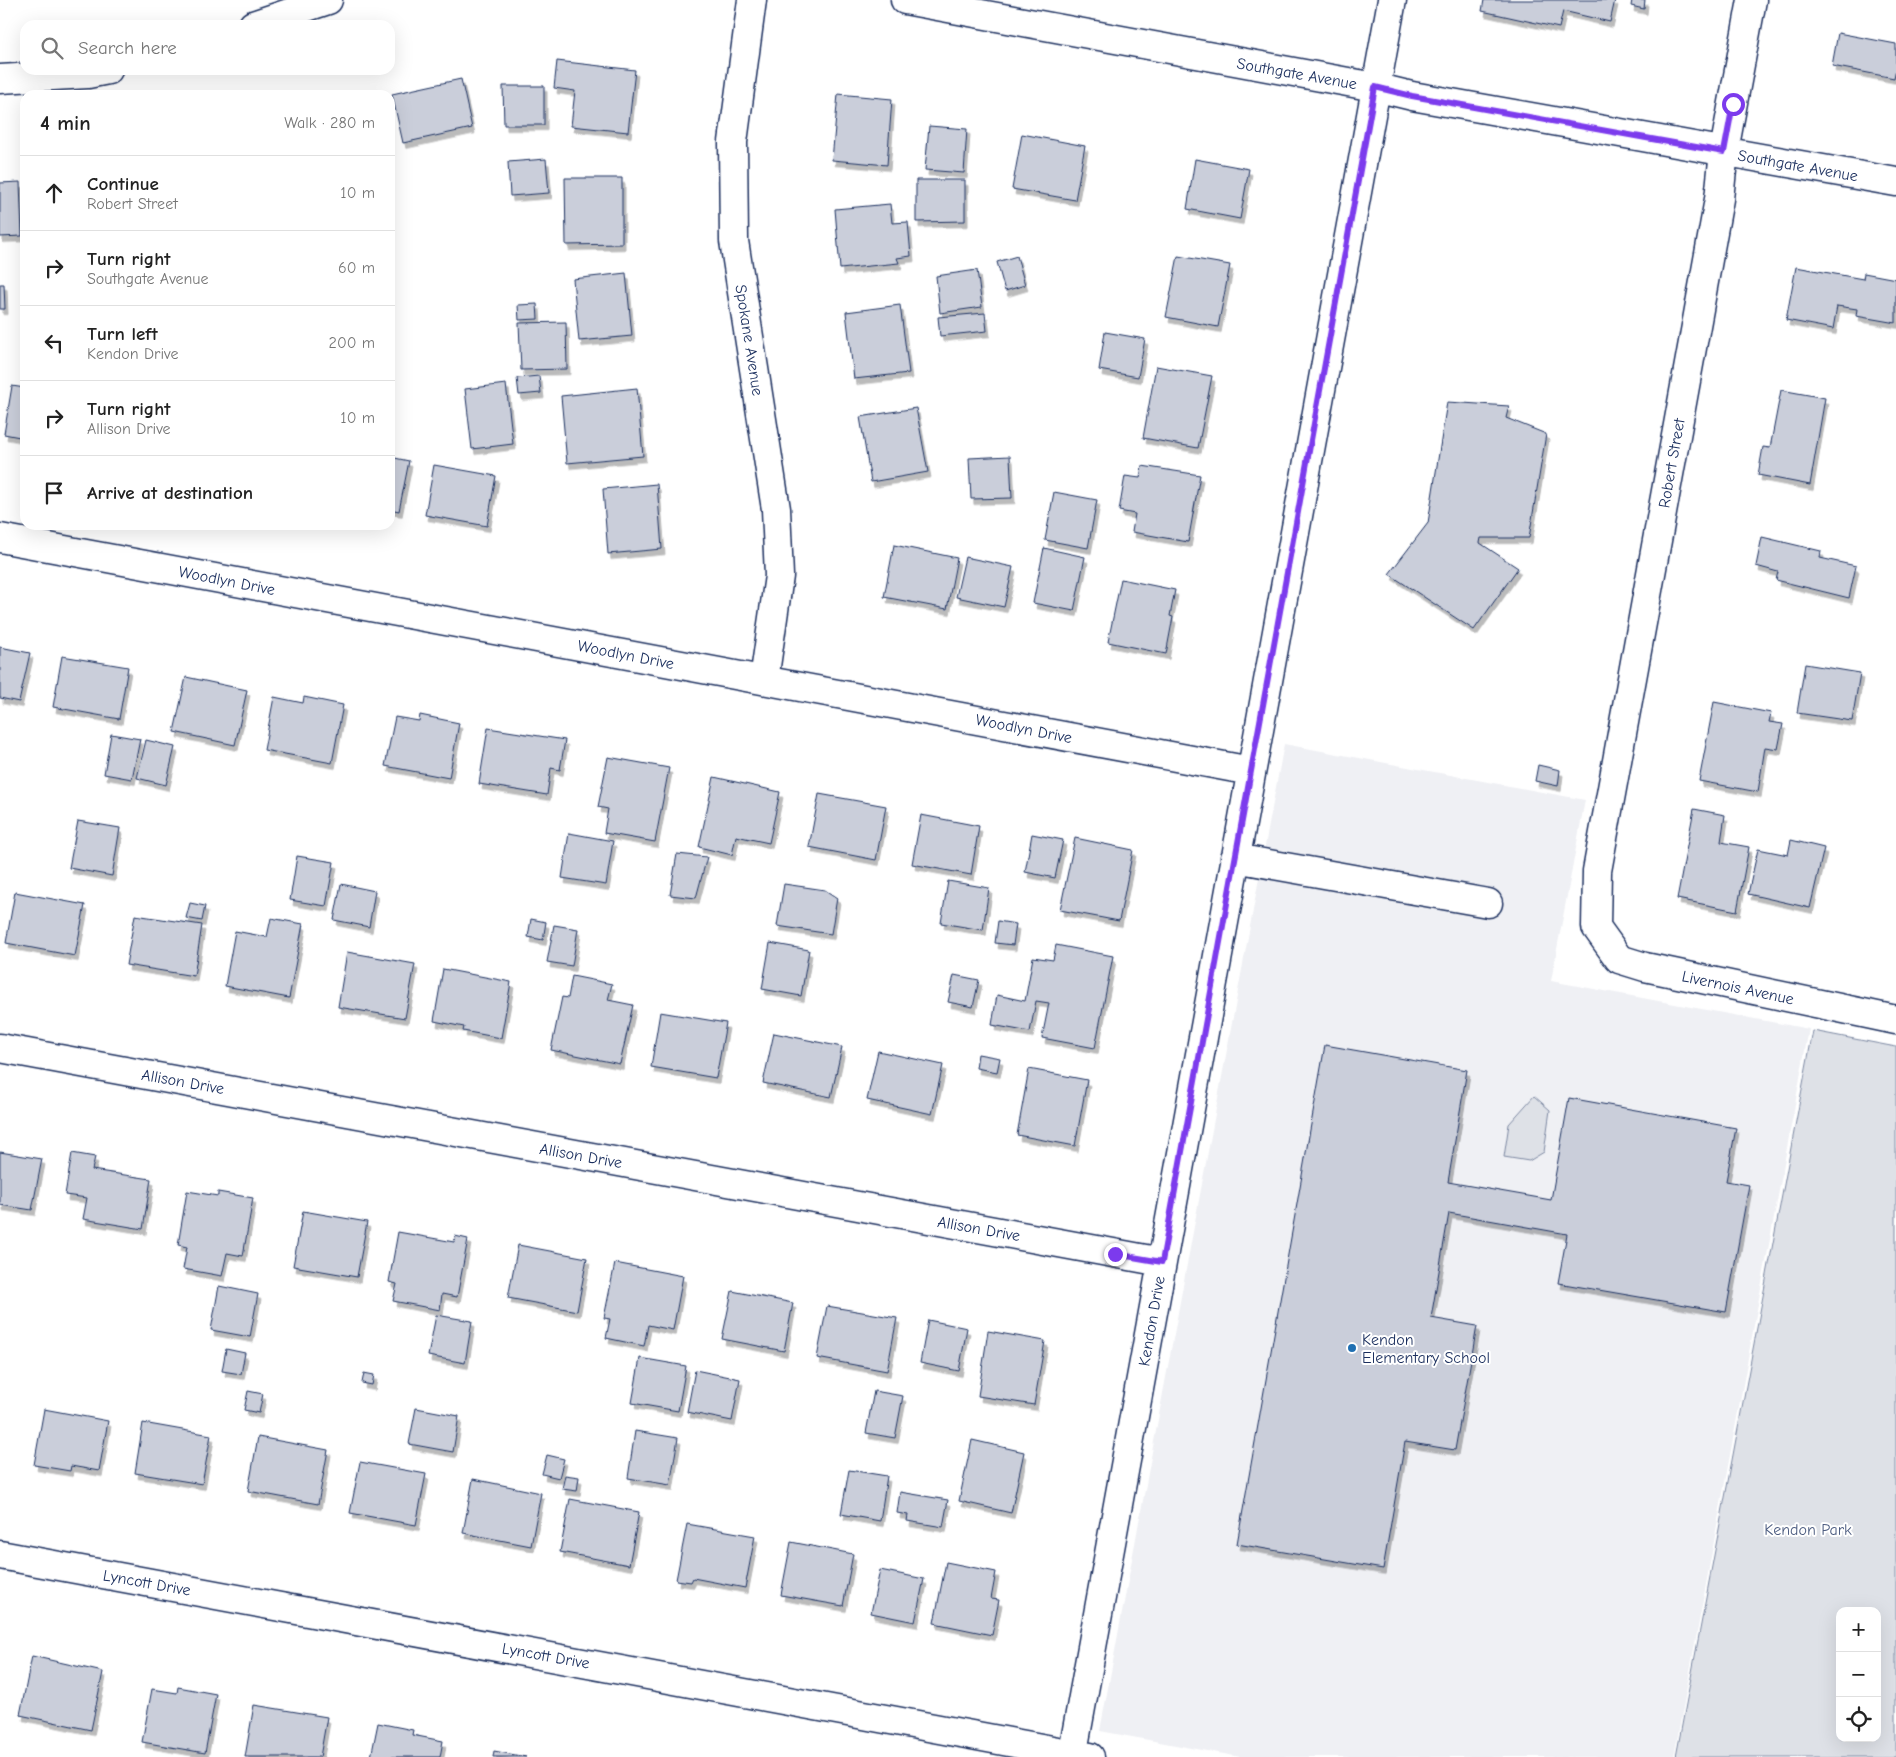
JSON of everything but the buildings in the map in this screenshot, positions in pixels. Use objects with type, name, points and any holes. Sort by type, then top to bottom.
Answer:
[{"type":"street","points":[[268,20],[328,0]]},
{"type":"street","name":"Spokane Avenue","points":[[752,0],[733,142],[734,241],[776,510],[779,576],[764,680]]},
{"type":"street","name":"Southgate Avenue","points":[[904,0],[1375,87],[1412,96],[1896,182]]},
{"type":"street","name":"Kendon Drive","points":[[1079,1756],[1162,1262],[1392,0]]},
{"type":"street","name":"Robert Street","points":[[1596,927],[1598,871],[1719,199],[1724,152],[1752,0]]},
{"type":"street","points":[[0,79],[70,75]]},
{"type":"street","name":"Woodlyn Drive","points":[[0,538],[1251,771]]},
{"type":"street","points":[[1235,858],[1488,903]]},
{"type":"street","name":"Livernois Avenue","points":[[1596,927],[1619,959],[1646,967],[1896,1020]]},
{"type":"street","name":"Allison Drive","points":[[0,1048],[1162,1262]]},
{"type":"street","name":"Lyncott Drive","points":[[0,1555],[1079,1756]]},
{"type":"shaded area","points":[[1284,744],[1585,800],[1551,981],[1809,1029],[1674,1757],[1240,1757],[1100,1731]]},
{"type":"green space","name":"Kendon Park","points":[[1813,1031],[1896,1047],[1896,1757],[1676,1757]]},
{"type":"green space","points":[[1534,1096],[1550,1110],[1544,1152],[1529,1161],[1504,1157],[1509,1124]]},
{"type":"place","name":"Kendon Elementary School","points":[[1352,1348]]},
{"type":"route","points":[[1115,1254],[1162,1262],[1375,87],[1412,96],[1690,144],[1724,152],[1733,104]]}]
